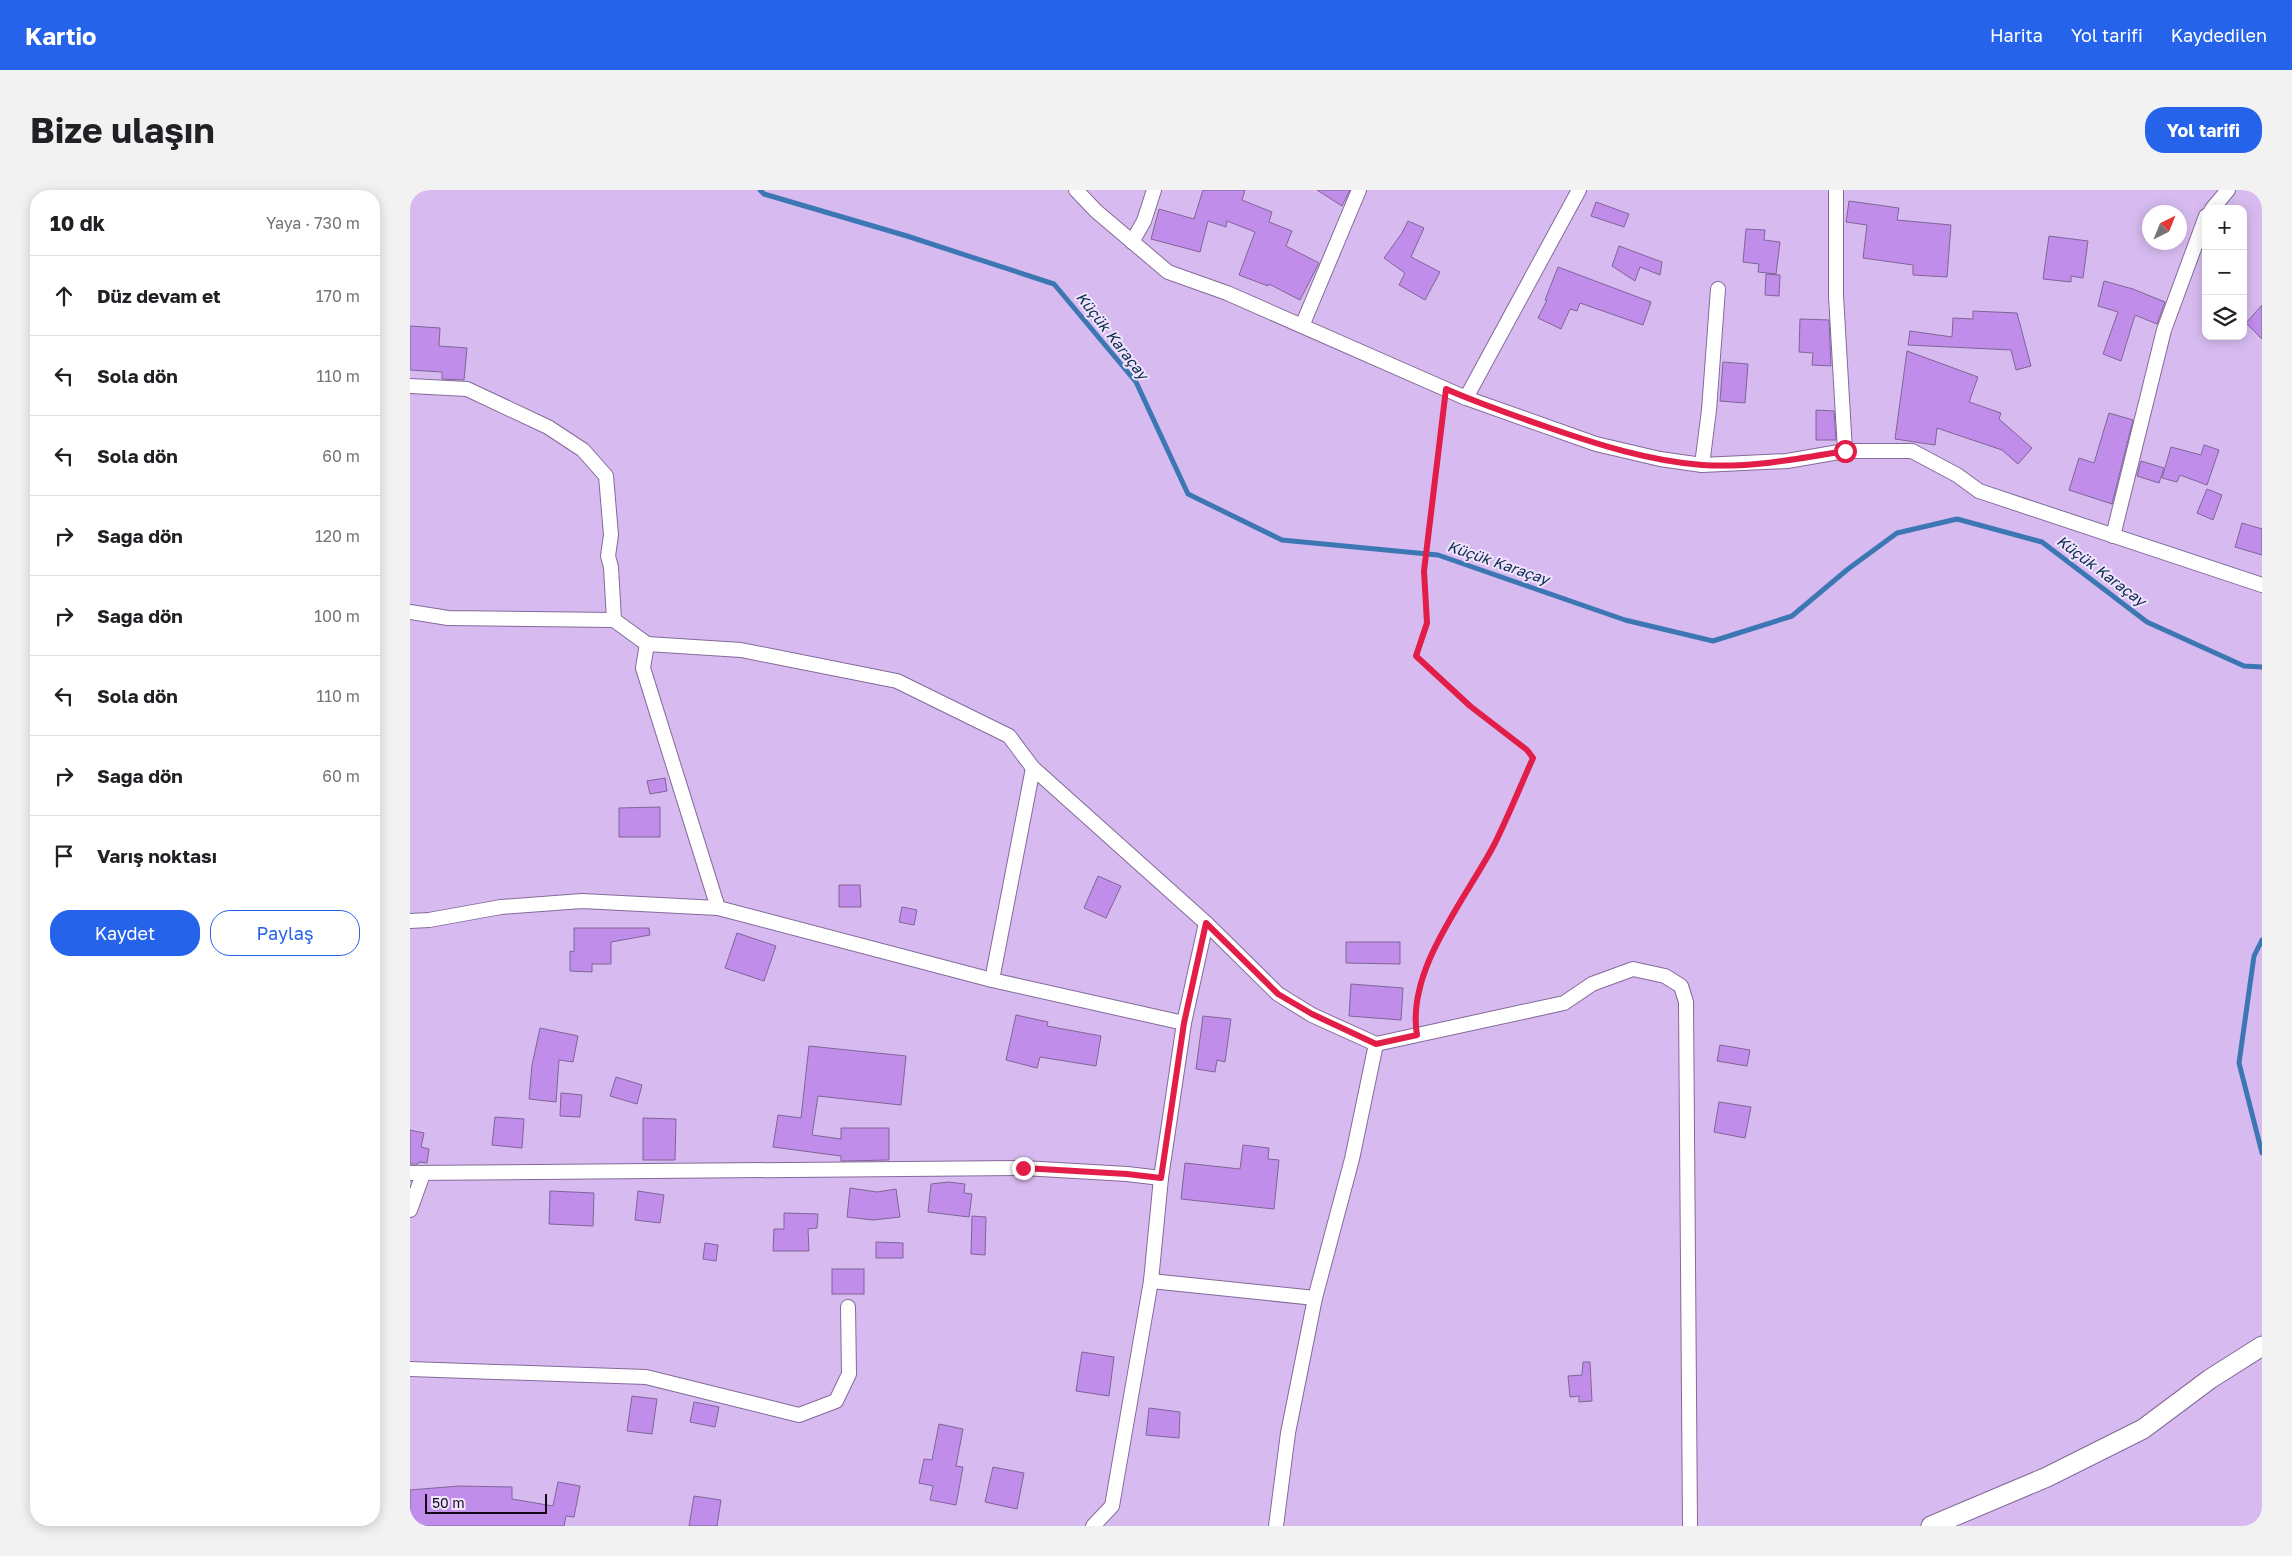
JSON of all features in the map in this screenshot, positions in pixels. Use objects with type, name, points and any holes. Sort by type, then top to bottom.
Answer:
[{"type":"street","points":[[1076,190],[1096,211],[1168,272],[1227,293],[1466,398],[1596,444],[1660,459],[1702,465],[1787,462],[1845,451],[1912,451],[1957,475],[1980,491],[2262,585]]},
{"type":"street","points":[[1132,242],[1144,221],[1154,190]]},
{"type":"street","points":[[1302,326],[1359,190]]},
{"type":"street","points":[[1466,398],[1579,190]]},
{"type":"street","points":[[1836,190],[1836,296],[1845,451]]},
{"type":"street","points":[[2215,205],[2228,190]]},
{"type":"street","points":[[2113,536],[2164,330],[2202,227]]},
{"type":"street","points":[[1702,465],[1709,410],[1718,289]]},
{"type":"street","points":[[410,386],[467,389],[548,427],[584,450],[606,476],[611,535],[608,556],[611,568],[614,620]]},
{"type":"street","points":[[410,612],[448,618],[614,620],[647,644],[741,650],[897,680],[1009,736],[1033,768],[1206,923],[1278,994],[1312,1014],[1376,1044],[1564,1003],[1592,984],[1633,969],[1666,976],[1681,986],[1686,1002],[1690,1526]]},
{"type":"street","points":[[647,644],[644,668],[718,908]]},
{"type":"street","points":[[992,980],[1033,768]]},
{"type":"street","points":[[410,921],[429,920],[501,907],[582,901],[718,908],[992,980],[1184,1023]]},
{"type":"street","points":[[1093,1526],[1112,1506],[1151,1281],[1161,1178],[1184,1023],[1206,923]]},
{"type":"street","points":[[1276,1526],[1288,1432],[1315,1298],[1352,1159],[1376,1044]]},
{"type":"street","points":[[410,1210],[416,1174],[1023,1168],[1127,1174],[1161,1178]]},
{"type":"street","points":[[1151,1281],[1315,1298]]},
{"type":"street","points":[[410,1369],[646,1377],[799,1415],[836,1401],[849,1374],[848,1307]]},
{"type":"street","points":[[1931,1526],[2047,1477],[2143,1429],[2210,1379],[2262,1346]]},
{"type":"path","points":[[1417,1035],[1414,1018],[1427,962],[1494,846],[1533,758],[1527,750],[1470,706],[1416,656],[1427,623],[1425,565],[1446,389]]},
{"type":"building","points":[[1203,190],[1245,190],[1242,200],[1272,212],[1269,222],[1292,231],[1286,246],[1319,263],[1300,300],[1269,284],[1268,286],[1239,275],[1255,232],[1227,221],[1226,227],[1208,221],[1200,252],[1151,239],[1159,209],[1194,219]]},
{"type":"building","points":[[1317,190],[1350,190],[1342,206]]},
{"type":"building","points":[[1849,201],[1899,208],[1897,220],[1951,225],[1947,277],[1913,275],[1913,265],[1863,258],[1867,225],[1846,222]]},
{"type":"building","points":[[1596,202],[1629,214],[1624,227],[1591,216]]},
{"type":"building","points":[[1408,221],[1424,228],[1411,257],[1440,272],[1425,300],[1399,285],[1405,273],[1384,258]]},
{"type":"building","points":[[1746,229],[1765,230],[1764,240],[1780,242],[1776,274],[1758,272],[1759,264],[1743,262]]},
{"type":"building","points":[[2049,236],[2088,241],[2083,278],[2071,276],[2071,282],[2043,279]]},
{"type":"building","points":[[1619,246],[1662,262],[1660,275],[1640,267],[1635,281],[1612,266]]},
{"type":"building","points":[[1558,267],[1651,302],[1643,325],[1580,303],[1577,311],[1570,309],[1561,329],[1538,318],[1547,300],[1545,300]]},
{"type":"building","points":[[1766,274],[1780,275],[1779,296],[1765,295]]},
{"type":"building","points":[[2104,281],[2133,289],[2165,302],[2157,324],[2135,315],[2121,361],[2103,354],[2118,312],[2098,306]]},
{"type":"building","points":[[2262,305],[2262,339],[2247,324]]},
{"type":"building","points":[[1973,311],[2017,313],[2031,366],[2016,370],[2011,350],[1908,345],[1910,331],[1952,337],[1953,318],[1973,319]]},
{"type":"building","points":[[1800,319],[1829,320],[1831,366],[1812,365],[1813,353],[1799,352]]},
{"type":"building","points":[[410,326],[440,328],[439,346],[467,348],[464,380],[442,379],[442,372],[410,370]]},
{"type":"building","points":[[1907,351],[1978,377],[1969,402],[2001,413],[1999,419],[2032,448],[2018,464],[2002,450],[1937,428],[1935,445],[1895,439]]},
{"type":"building","points":[[1723,362],[1748,364],[1745,403],[1720,401]]},
{"type":"building","points":[[1816,410],[1834,411],[1836,440],[1816,440]]},
{"type":"building","points":[[2109,413],[2133,420],[2112,504],[2069,490],[2079,458],[2094,463]]},
{"type":"building","points":[[2204,445],[2219,450],[2207,485],[2180,475],[2177,482],[2162,478],[2171,447],[2201,455]]},
{"type":"building","points":[[2141,461],[2164,468],[2159,483],[2137,476]]},
{"type":"building","points":[[2207,489],[2222,495],[2213,520],[2197,513]]},
{"type":"building","points":[[2242,523],[2262,529],[2262,555],[2235,547]]},
{"type":"building","points":[[665,778],[667,791],[650,794],[647,781]]},
{"type":"building","points":[[660,807],[660,837],[619,837],[619,808]]},
{"type":"building","points":[[1098,876],[1121,886],[1106,918],[1084,908]]},
{"type":"building","points":[[839,885],[860,885],[861,907],[839,907]]},
{"type":"building","points":[[902,907],[917,910],[914,925],[899,922]]},
{"type":"building","points":[[574,928],[649,928],[650,935],[611,942],[611,964],[592,964],[592,972],[570,971],[570,951],[574,952]]},
{"type":"building","points":[[737,933],[776,946],[764,981],[725,968]]},
{"type":"building","points":[[1346,942],[1400,942],[1400,964],[1346,963]]},
{"type":"building","points":[[1351,984],[1403,988],[1401,1020],[1349,1016]]},
{"type":"building","points":[[1016,1015],[1048,1022],[1047,1026],[1101,1036],[1096,1066],[1040,1057],[1037,1068],[1006,1060]]},
{"type":"building","points":[[1203,1016],[1231,1019],[1225,1062],[1217,1060],[1215,1072],[1196,1069]]},
{"type":"building","points":[[540,1028],[578,1036],[573,1062],[559,1060],[556,1102],[529,1099],[532,1065]]},
{"type":"building","points":[[1720,1045],[1750,1050],[1747,1066],[1717,1061]]},
{"type":"building","points":[[809,1046],[906,1056],[901,1105],[818,1096],[812,1135],[841,1139],[841,1128],[889,1128],[889,1160],[841,1161],[841,1156],[773,1147],[778,1115],[801,1118]]},
{"type":"building","points":[[616,1077],[642,1085],[637,1104],[610,1096]]},
{"type":"building","points":[[561,1093],[582,1095],[580,1117],[560,1116]]},
{"type":"building","points":[[1719,1102],[1751,1107],[1745,1138],[1714,1132]]},
{"type":"building","points":[[495,1117],[524,1119],[522,1148],[492,1145]]},
{"type":"building","points":[[643,1118],[676,1119],[675,1160],[643,1160]]},
{"type":"building","points":[[410,1130],[424,1133],[421,1147],[429,1149],[427,1163],[410,1164]]},
{"type":"building","points":[[1243,1145],[1269,1148],[1268,1159],[1279,1160],[1274,1209],[1181,1199],[1185,1163],[1240,1169]]},
{"type":"building","points":[[949,1182],[965,1184],[964,1193],[972,1194],[969,1217],[928,1212],[931,1184]]},
{"type":"building","points":[[850,1188],[877,1192],[896,1189],[900,1217],[873,1220],[847,1217]]},
{"type":"building","points":[[550,1191],[594,1193],[593,1226],[549,1224]]},
{"type":"building","points":[[638,1191],[664,1195],[660,1223],[635,1220]]},
{"type":"building","points":[[784,1213],[818,1214],[817,1228],[808,1229],[809,1251],[773,1251],[774,1229],[784,1229]]},
{"type":"building","points":[[972,1216],[986,1217],[985,1255],[971,1254]]},
{"type":"building","points":[[876,1242],[903,1243],[903,1258],[876,1258]]},
{"type":"building","points":[[705,1243],[718,1245],[716,1261],[703,1259]]},
{"type":"building","points":[[832,1269],[864,1269],[864,1294],[832,1294]]},
{"type":"building","points":[[1082,1352],[1114,1357],[1109,1396],[1076,1391]]},
{"type":"building","points":[[1583,1362],[1590,1362],[1592,1401],[1579,1402],[1579,1396],[1570,1397],[1568,1376],[1582,1375]]},
{"type":"building","points":[[632,1396],[657,1399],[652,1434],[627,1431]]},
{"type":"building","points":[[694,1402],[719,1407],[715,1427],[690,1422]]},
{"type":"building","points":[[1149,1408],[1180,1412],[1179,1438],[1146,1435]]},
{"type":"building","points":[[939,1424],[963,1429],[956,1466],[963,1467],[956,1505],[930,1500],[933,1486],[919,1483],[924,1459],[932,1460]]},
{"type":"building","points":[[993,1467],[1024,1473],[1017,1509],[985,1502]]},
{"type":"building","points":[[558,1482],[580,1486],[574,1517],[566,1516],[564,1526],[410,1526],[410,1490],[459,1486],[512,1487],[512,1499],[553,1506]]},
{"type":"building","points":[[694,1496],[721,1500],[717,1526],[689,1526]]},
{"type":"waterway","name":"Küçük Karaçay","points":[[760,190],[764,194],[907,236],[1054,284],[1136,382],[1188,494],[1282,540],[1438,555],[1625,620],[1713,641],[1792,616],[1848,569],[1897,533],[1957,519],[2042,542],[2147,622],[2244,666],[2262,667]]},
{"type":"waterway","name":"Küçük Karaçay","points":[[2262,940],[2254,956],[2239,1063],[2262,1153]]},
{"type":"route","points":[[1023,1168],[1127,1174],[1161,1178],[1184,1023],[1206,923],[1278,994],[1312,1014],[1376,1044],[1417,1035],[1414,1018],[1427,962],[1468,888],[1494,846],[1533,758],[1527,750],[1470,706],[1416,656],[1427,623],[1424,571],[1446,389],[1526,420],[1596,444],[1660,459],[1702,465],[1745,464],[1787,462],[1845,451]]}]
